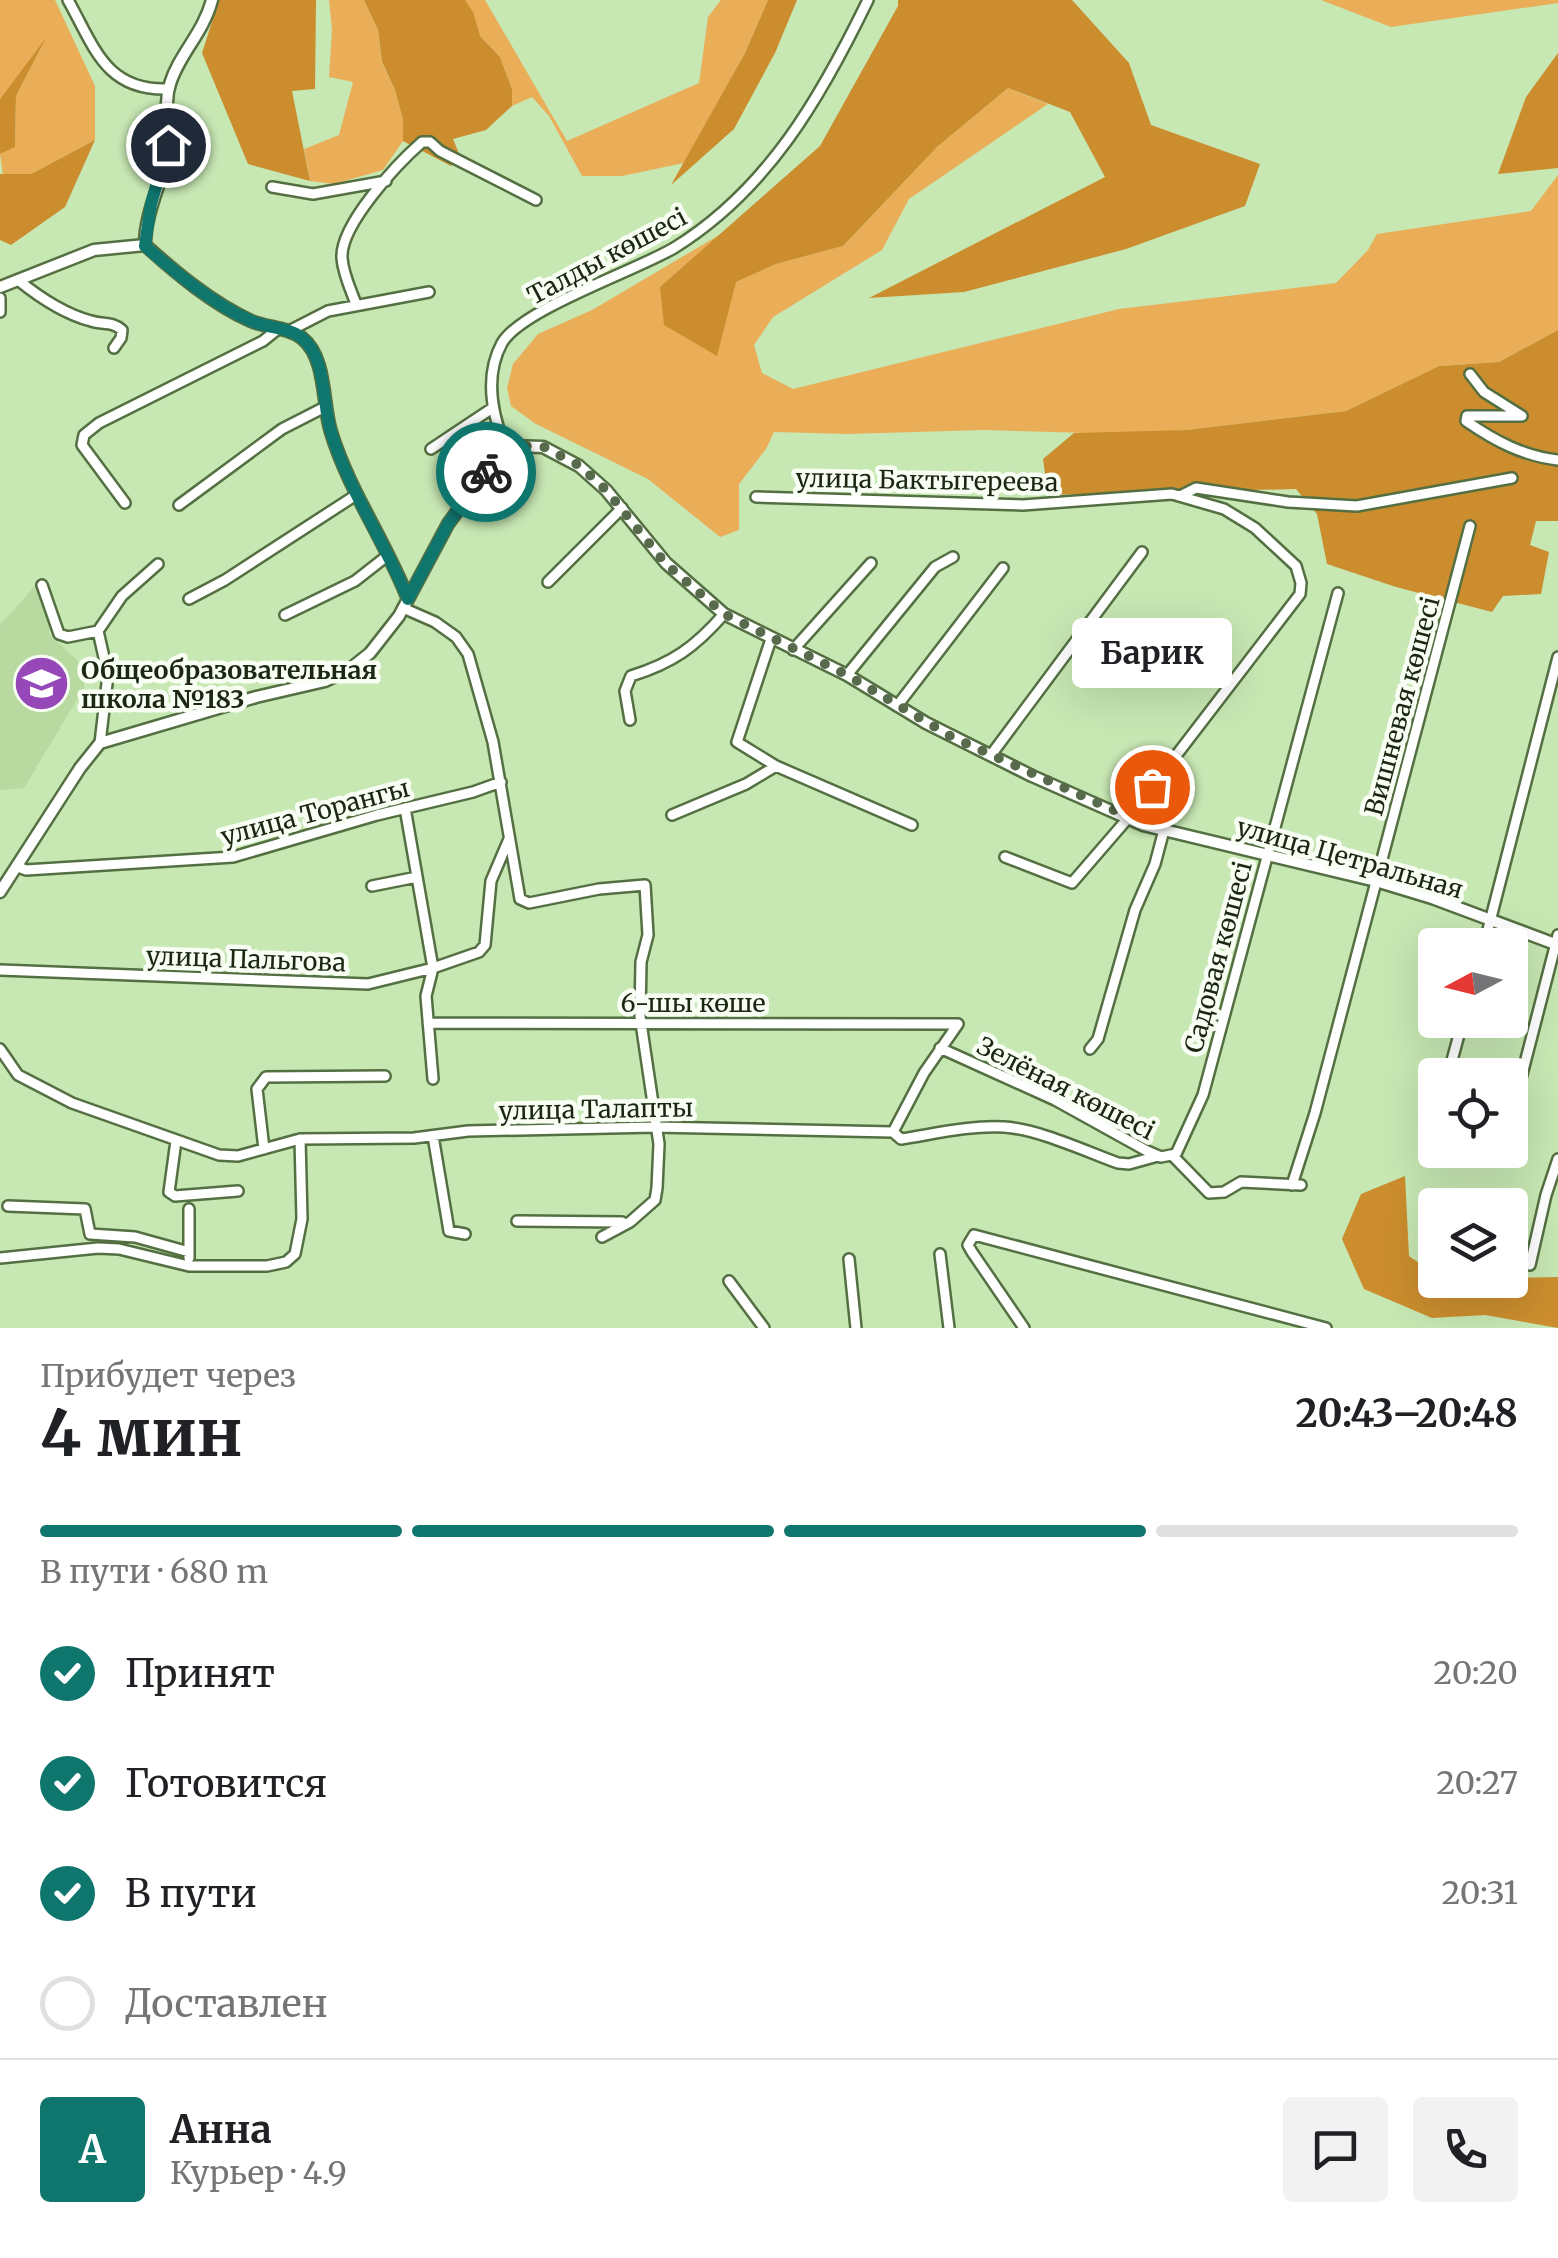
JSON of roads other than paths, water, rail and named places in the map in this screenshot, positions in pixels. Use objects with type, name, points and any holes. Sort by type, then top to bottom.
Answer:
[{"type":"street","points":[[68,0],[92,48],[107,68],[126,82],[150,90],[168,89]]},
{"type":"street","points":[[145,246],[151,204],[168,145],[168,89],[206,21],[212,0]]},
{"type":"street","name":"Талды көшесі","points":[[505,446],[491,409],[494,370],[503,342],[522,324],[673,248],[704,228],[763,174],[829,79],[868,0]]},
{"type":"street","points":[[356,304],[342,256],[346,238],[386,181],[422,142],[430,142],[536,200]]},
{"type":"street","points":[[272,187],[313,194],[336,193],[386,181]]},
{"type":"street","points":[[0,287],[94,250],[145,246],[206,294],[251,321],[302,337],[314,355],[331,433],[406,604],[456,638],[468,654],[494,742],[520,899],[529,902],[645,885],[648,935],[641,962],[642,1023],[659,1144],[659,1174],[654,1200],[630,1222],[602,1236]]},
{"type":"street","points":[[18,280],[40,298],[68,311],[91,321],[116,324],[122,330],[114,348]]},
{"type":"street","points":[[125,503],[82,445],[84,435],[99,423],[328,311],[428,292]]},
{"type":"street","points":[[0,298],[0,312]]},
{"type":"street","points":[[1470,374],[1489,396],[1522,416],[1468,416],[1466,421],[1497,442],[1536,458],[1558,460]]},
{"type":"street","points":[[179,505],[282,429],[324,407]]},
{"type":"street","points":[[431,449],[491,409]]},
{"type":"street","points":[[100,743],[256,696],[308,686],[350,669],[370,654],[406,604],[448,524],[505,446],[542,446],[580,466],[622,508],[666,564],[724,614],[847,675],[992,755],[1129,817]]},
{"type":"street","name":"улица Бактыгереева","points":[[756,498],[1023,506],[1180,496],[1196,488],[1288,502],[1357,506],[1512,478]]},
{"type":"street","points":[[189,599],[356,495]]},
{"type":"street","points":[[1005,857],[1072,883],[1129,817],[1300,594],[1302,583],[1296,566],[1255,528],[1224,509],[1180,496]]},
{"type":"street","points":[[548,582],[622,508]]},
{"type":"street","name":"Вишневая көшесі","points":[[1174,1155],[1209,1192],[1224,1192],[1242,1182],[1296,1185],[1470,526]]},
{"type":"street","points":[[992,755],[1142,552]]},
{"type":"street","points":[[284,615],[355,581],[387,556]]},
{"type":"street","points":[[847,675],[935,567],[954,557]]},
{"type":"street","points":[[793,650],[871,563]]},
{"type":"street","points":[[0,892],[100,743],[108,675],[98,632],[122,596],[158,564]]},
{"type":"street","points":[[897,706],[1003,568]]},
{"type":"street","points":[[42,585],[59,634],[68,637],[98,632]]},
{"type":"street","name":"Садовая көшесі","points":[[1174,1155],[1203,1096],[1338,593]]},
{"type":"street","points":[[630,720],[625,691],[631,676],[666,665],[703,638],[724,614]]},
{"type":"street","points":[[771,639],[737,742],[776,766],[912,824]]},
{"type":"street","points":[[1488,928],[1558,657]]},
{"type":"street","points":[[672,815],[746,784],[776,766]]},
{"type":"street","name":"улица Торангы","points":[[18,867],[26,870],[233,857],[500,782]]},
{"type":"street","points":[[405,808],[433,968],[426,996],[433,1079]]},
{"type":"street","name":"улица Цетральная","points":[[1129,817],[1164,830],[1266,852],[1432,898],[1557,941]]},
{"type":"street","points":[[1090,1049],[1098,1039],[1135,910],[1155,864],[1164,830]]},
{"type":"street","name":"улица Пальгова","points":[[0,970],[368,984],[433,968],[479,952],[485,946],[491,881],[510,836]]},
{"type":"street","points":[[372,886],[417,877]]},
{"type":"street","points":[[1526,1058],[1557,941]]},
{"type":"street","name":"6-шы көше","points":[[428,1023],[958,1024],[940,1048]]},
{"type":"street","points":[[895,1134],[940,1048]]},
{"type":"street","name":"Зелёная көшесі","points":[[940,1048],[1055,1100],[1158,1156],[1174,1155]]},
{"type":"street","name":"улица Талапты","points":[[0,1049],[26,1081],[72,1103],[219,1155],[238,1156],[300,1139],[433,1136],[468,1130],[655,1128],[895,1134],[1001,1127],[1028,1130],[1118,1162],[1130,1164],[1158,1156]]},
{"type":"street","points":[[264,1149],[257,1089],[266,1078],[385,1076]]},
{"type":"street","points":[[433,1136],[449,1232],[465,1234]]},
{"type":"street","points":[[0,1258],[119,1249],[189,1266],[267,1266],[286,1262],[295,1254],[302,1211],[300,1139]]},
{"type":"street","points":[[176,1141],[169,1192],[175,1196],[238,1191]]},
{"type":"street","points":[[1530,1265],[1558,1159]]},
{"type":"street","points":[[8,1206],[84,1209],[90,1234],[135,1238],[189,1252]]},
{"type":"street","points":[[189,1209],[189,1266]]},
{"type":"street","points":[[517,1221],[630,1222]]},
{"type":"street","points":[[1024,1328],[977,1262],[968,1245],[974,1236],[1326,1328]]},
{"type":"street","points":[[940,1254],[949,1328]]},
{"type":"street","points":[[849,1259],[856,1328]]},
{"type":"street","points":[[729,1281],[764,1328]]},
{"type":"place","name":"Общеобразовательная школа №183","points":[[42,684]]},
{"type":"place","name":"Барик","points":[[1152,787]]}]
